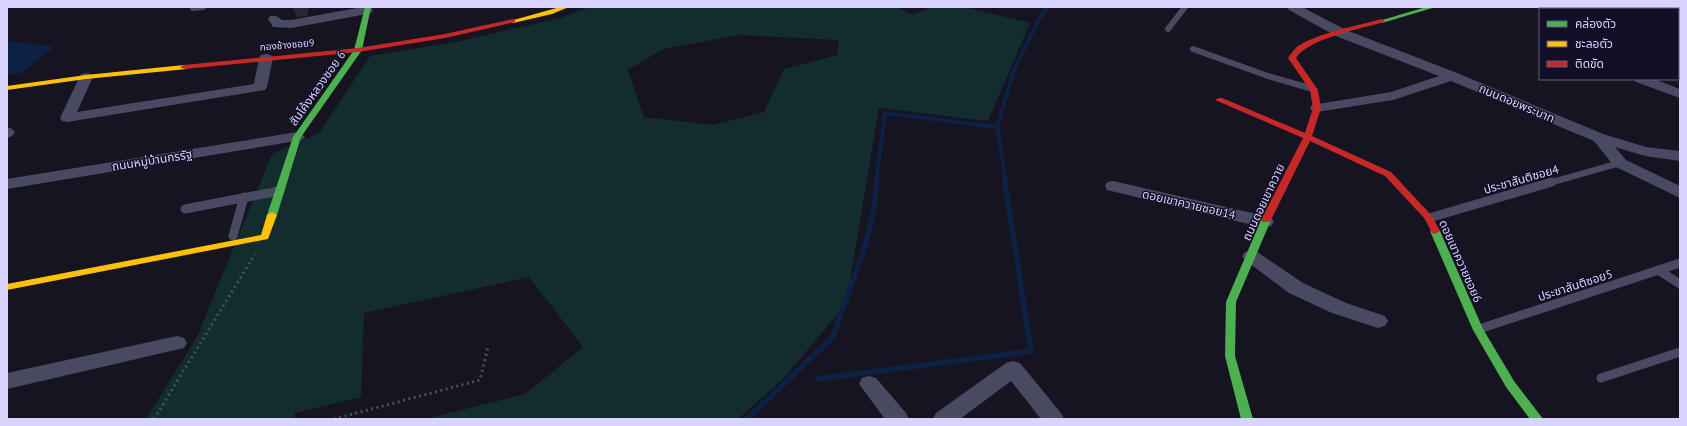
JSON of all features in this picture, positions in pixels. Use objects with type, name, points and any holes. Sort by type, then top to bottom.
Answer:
[{"type":"street","name":"กองช้างซอย9","points":[[7,88],[86,77],[358,50],[445,36],[550,13],[566,7]]},
{"type":"street","name":"ถนนดอยพระบาท","points":[[1293,7],[1341,33],[1452,76],[1600,138],[1620,163],[1680,193]]},
{"type":"street","points":[[1341,33],[1433,7]]},
{"type":"street","name":"สันโค้งหลวงซอย 6","points":[[265,237],[297,137],[358,50],[367,9]]},
{"type":"street","points":[[274,20],[278,24],[291,24],[367,9]]},
{"type":"street","name":"ถนนดอยเขาควาย","points":[[1247,419],[1230,356],[1231,302],[1265,222],[1308,137],[1317,108],[1314,90],[1292,58],[1295,52],[1302,47],[1341,33]]},
{"type":"street","points":[[86,77],[68,118],[260,87],[266,58]]},
{"type":"street","points":[[1317,108],[1393,96],[1452,76]]},
{"type":"street","points":[[1644,80],[1680,94]]},
{"type":"street","name":"ดอยเขาควายซอย6","points":[[1219,100],[1308,137],[1388,174],[1429,218],[1478,330],[1510,384],[1537,419]]},
{"type":"street","name":"ถนนหมู่บ้านกรรัฐ","points":[[7,184],[297,137]]},
{"type":"street","points":[[1600,138],[1644,151],[1680,156]]},
{"type":"street","name":"ดอยเขาควายซอย14","points":[[1114,186],[1265,222]]},
{"type":"street","points":[[7,287],[265,237]]},
{"type":"street","points":[[1251,256],[1296,288],[1339,308],[1378,321]]},
{"type":"street","points":[[7,381],[177,343]]},
{"type":"street","points":[[944,419],[1013,369],[1052,419]]},
{"type":"street","points":[[868,384],[898,419]]},
{"type":"lane","points":[[192,8],[203,7]]},
{"type":"lane","points":[[1168,29],[1185,7]]},
{"type":"lane","points":[[1193,49],[1268,76],[1314,90]]},
{"type":"lane","name":"ประชาสันติซอย4","points":[[1429,218],[1620,163]]},
{"type":"lane","points":[[185,209],[280,191]]},
{"type":"lane","points":[[233,236],[244,197]]},
{"type":"lane","name":"ประชาสันติซอย5","points":[[1478,330],[1680,263]]},
{"type":"lane","points":[[1658,270],[1680,284]]},
{"type":"lane","points":[[1601,378],[1680,352]]},
{"type":"path","points":[[154,419],[265,237]]},
{"type":"path","points":[[334,419],[480,380],[488,347]]},
{"type":"green space","points":[[590,7],[897,7],[912,15],[932,7],[964,7],[1030,23],[988,121],[879,108],[846,304],[783,379],[738,419],[426,419],[525,394],[583,347],[529,277],[364,313],[361,397],[295,413],[294,419],[146,419],[197,337],[272,154],[319,133],[370,56],[456,42],[560,18]],"holes":[[[739,35],[839,40],[837,55],[784,69],[764,112],[713,125],[644,117],[628,70],[663,49]]]},
{"type":"water","points":[[7,41],[55,46],[21,73],[7,75]]},
{"type":"waterway","points":[[997,127],[1015,67],[1038,21],[1048,7]]},
{"type":"waterway","points":[[876,183],[885,113],[997,127]]},
{"type":"waterway","points":[[997,127],[1006,183]]},
{"type":"waterway","points":[[747,419],[833,337],[866,243],[873,212],[877,182]]},
{"type":"waterway","points":[[818,379],[1031,351],[1005,182]]},
{"type":"traffic: fast","points":[[272,215],[297,137],[358,50],[368,7]]},
{"type":"traffic: fast","points":[[1382,21],[1433,7]]},
{"type":"traffic: fast","points":[[1247,419],[1230,356],[1231,302],[1266,220]]},
{"type":"traffic: fast","points":[[1435,231],[1478,330],[1510,384],[1537,419]]},
{"type":"traffic: slow","points":[[513,21],[550,13],[566,7]]},
{"type":"traffic: slow","points":[[7,88],[86,77],[184,67]]},
{"type":"traffic: slow","points":[[7,287],[265,237],[272,215]]},
{"type":"traffic: jam","points":[[184,67],[358,50],[445,36],[513,21]]},
{"type":"traffic: jam","points":[[1266,220],[1308,137],[1317,108],[1314,90],[1292,58],[1299,49],[1311,43],[1341,32],[1382,21]]},
{"type":"traffic: jam","points":[[1219,100],[1308,137],[1388,174],[1429,218],[1435,231]]}]
